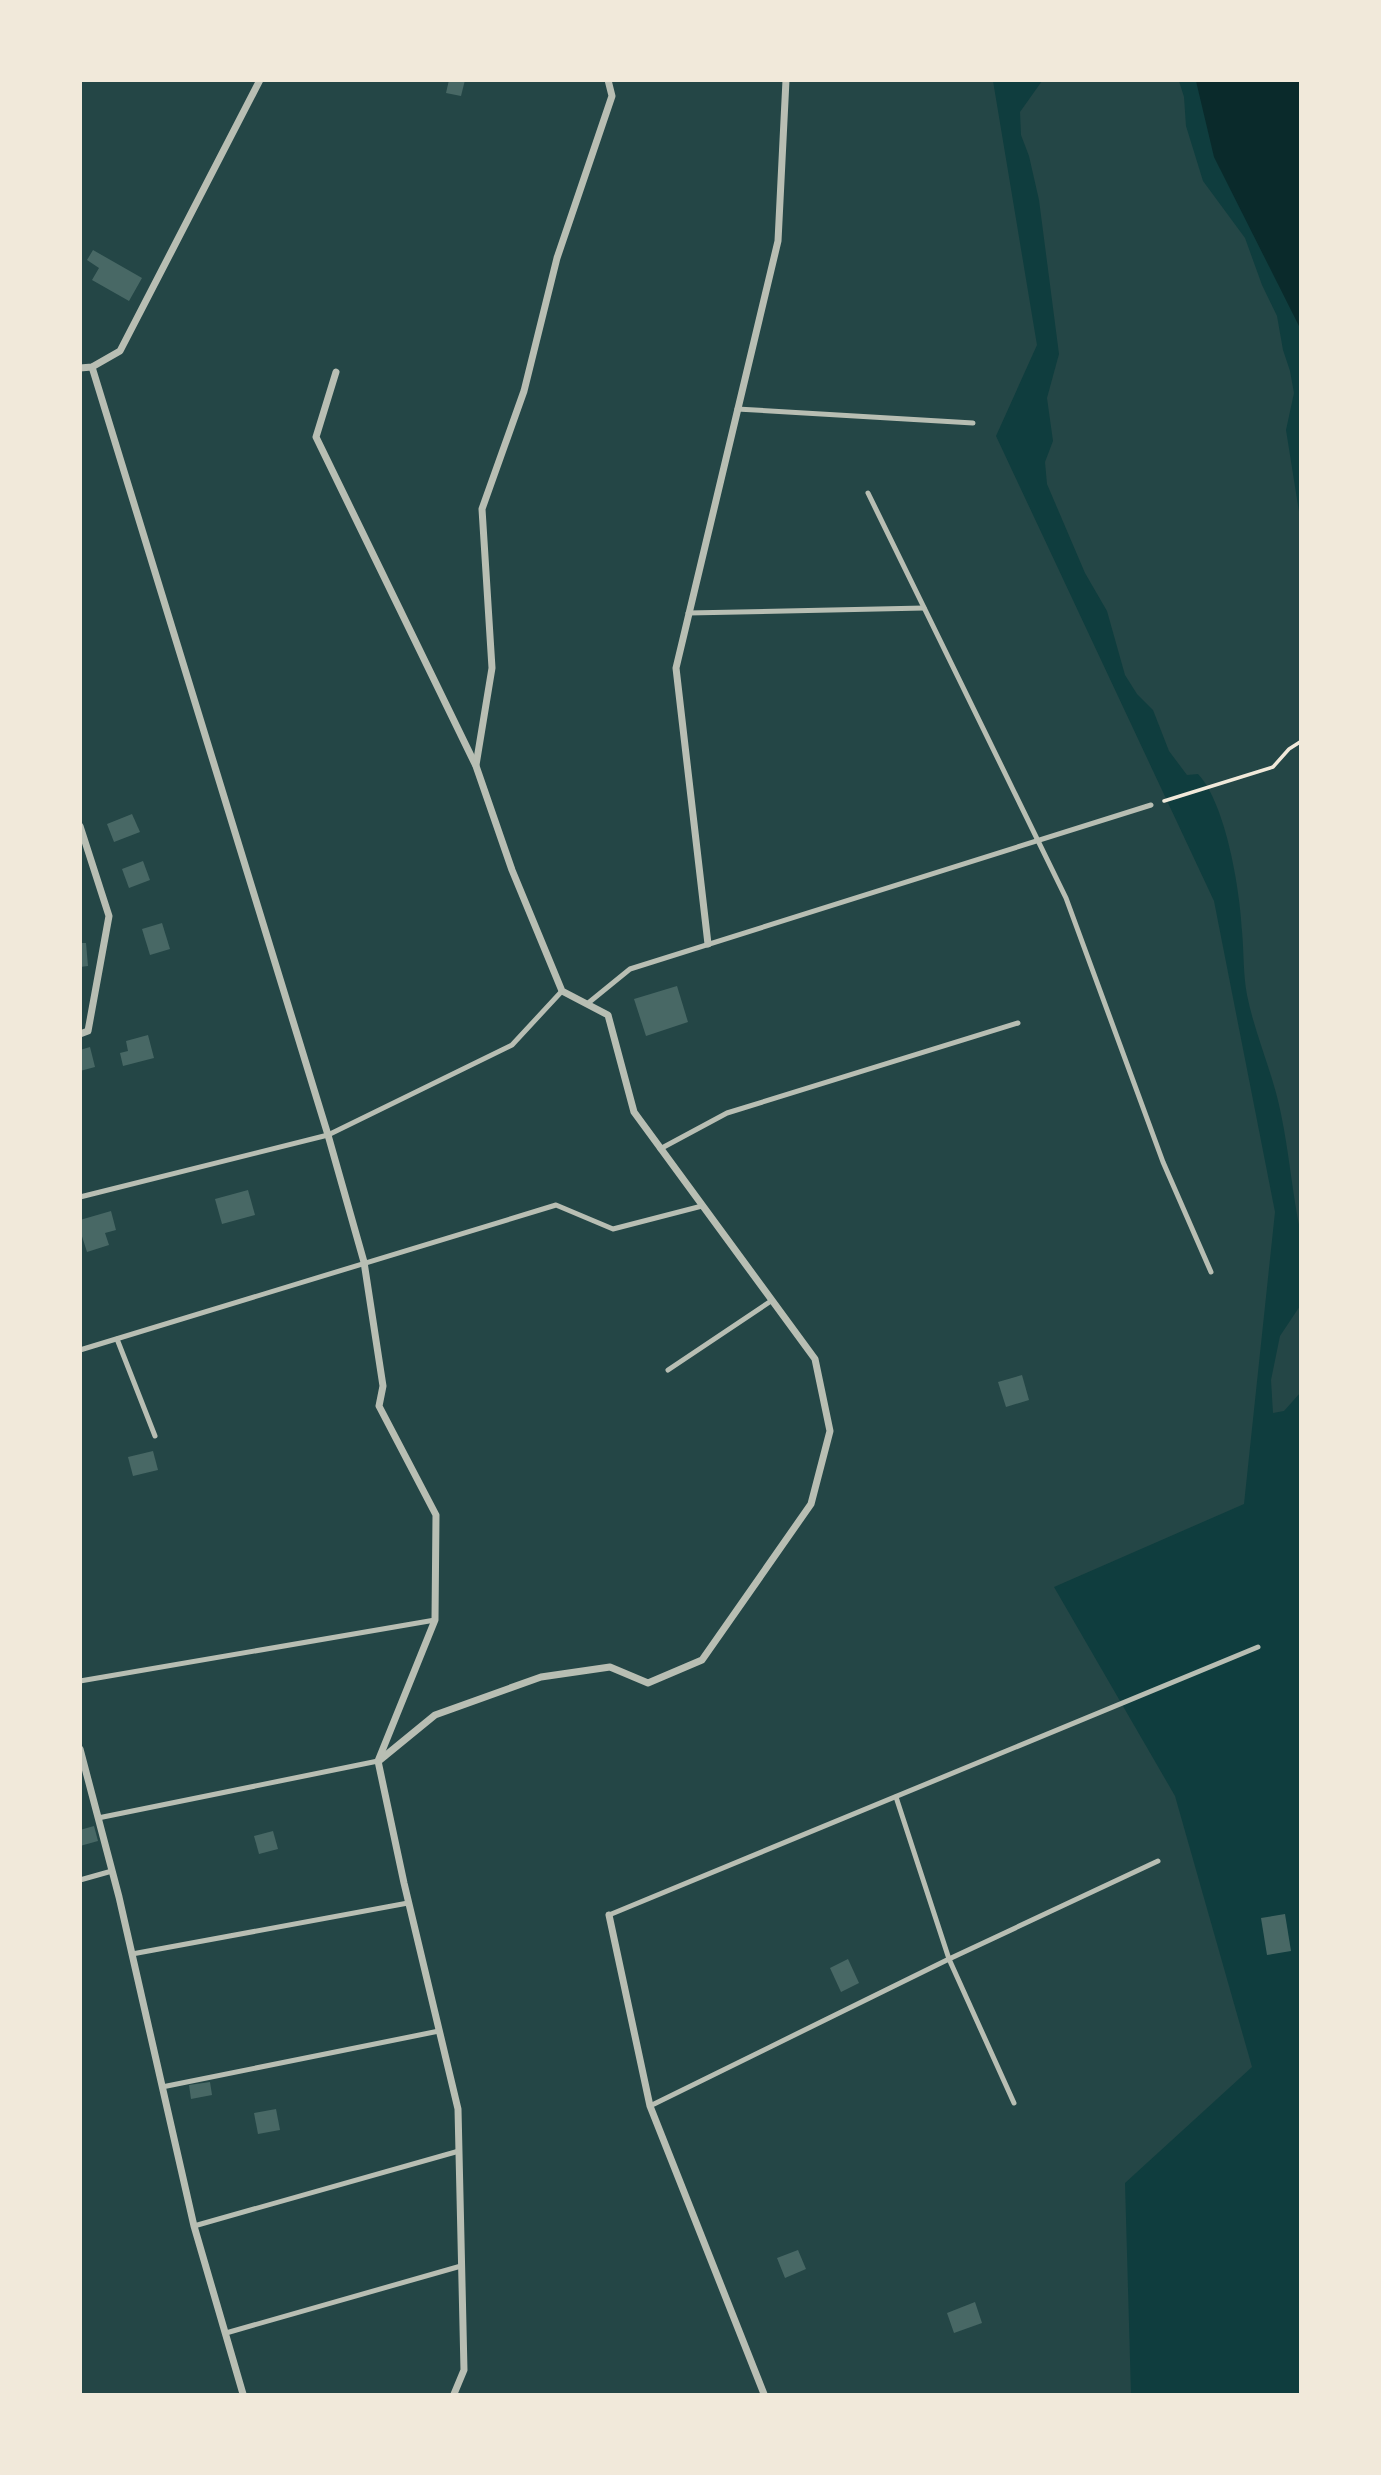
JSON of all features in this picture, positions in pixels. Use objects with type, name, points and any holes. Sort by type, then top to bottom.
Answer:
[{"type":"street","points":[[80,368],[92,367],[120,351],[260,80]]},
{"type":"street","points":[[476,766],[492,668],[482,509],[524,391],[556,257],[612,96],[608,80]]},
{"type":"street","points":[[708,944],[676,668],[778,241],[786,80]]},
{"type":"street","points":[[92,367],[328,1135],[364,1262],[383,1386],[379,1406],[436,1515],[435,1620],[378,1761],[408,1903],[458,2109],[464,2370],[454,2395]]},
{"type":"street","points":[[336,372],[316,437],[476,766],[512,870],[562,991],[608,1015],[634,1112],[815,1359],[830,1431],[811,1504],[702,1660],[649,1683],[610,1667],[541,1677],[435,1715],[378,1761]]},
{"type":"street","points":[[80,826],[109,916],[89,1031],[80,1034]]},
{"type":"street","points":[[80,1749],[132,1954],[194,2226],[243,2395]]},
{"type":"street","points":[[609,1915],[650,2106],[764,2395]]},
{"type":"lane","points":[[737,409],[974,423]]},
{"type":"lane","points":[[868,493],[1066,898],[1163,1162],[1211,1272]]},
{"type":"lane","points":[[688,614],[924,608]]},
{"type":"lane","points":[[587,1004],[630,969],[1151,805]]},
{"type":"lane","points":[[80,1197],[328,1135],[512,1045],[562,991]]},
{"type":"lane","points":[[660,1149],[727,1113],[1018,1023]]},
{"type":"lane","points":[[80,1350],[556,1205],[614,1229],[702,1206]]},
{"type":"lane","points":[[668,1370],[771,1300]]},
{"type":"lane","points":[[117,1339],[155,1436]]},
{"type":"lane","points":[[80,1681],[435,1620]]},
{"type":"lane","points":[[609,1915],[1258,1647]]},
{"type":"lane","points":[[98,1818],[378,1761]]},
{"type":"lane","points":[[896,1797],[949,1959],[1014,2102]]},
{"type":"lane","points":[[650,2106],[949,1959],[1158,1861]]},
{"type":"lane","points":[[80,1880],[112,1871]]},
{"type":"lane","points":[[132,1954],[408,1903]]},
{"type":"lane","points":[[162,2087],[439,2031]]},
{"type":"lane","points":[[194,2226],[459,2151]]},
{"type":"lane","points":[[226,2333],[461,2266]]},
{"type":"path","points":[[1151,805],[1273,767],[1289,749],[1300,742]]},
{"type":"shaded area","points":[[80,81],[993,81],[1037,345],[996,436],[1214,901],[1275,1212],[1244,1504],[1054,1587],[1175,1796],[1252,2067],[1125,2183],[1131,2394],[81,2394]]},
{"type":"shaded area","points":[[1042,81],[1179,81],[1184,97],[1186,126],[1203,181],[1245,238],[1262,285],[1277,316],[1290,371],[1294,393],[1286,430],[1300,518],[1300,1230],[1278,1099],[1247,995],[1241,914],[1235,871],[1224,826],[1208,788],[1198,774],[1187,775],[1169,751],[1153,710],[1137,694],[1125,675],[1107,611],[1085,573],[1047,484],[1045,462],[1053,441],[1047,398],[1059,354],[1039,200],[1029,156],[1021,135],[1020,112]]},
{"type":"shaded area","points":[[1196,81],[1300,81],[1300,328],[1214,157]]},
{"type":"shaded area","points":[[1300,1306],[1300,1393],[1284,1411],[1273,1413],[1271,1380],[1280,1336]]},
{"type":"building","points":[[449,80],[465,80],[461,96],[446,93]]},
{"type":"building","points":[[93,250],[142,278],[129,301],[92,280],[99,268],[87,260]]},
{"type":"building","points":[[132,814],[140,832],[114,842],[107,824]]},
{"type":"building","points":[[143,861],[150,880],[129,888],[122,869]]},
{"type":"building","points":[[162,923],[170,949],[150,955],[142,929]]},
{"type":"building","points":[[80,943],[86,943],[88,966],[80,967]]},
{"type":"building","points":[[677,986],[688,1022],[646,1036],[634,999]]},
{"type":"building","points":[[148,1035],[154,1058],[123,1066],[120,1053],[128,1051],[126,1041]]},
{"type":"building","points":[[90,1047],[95,1067],[80,1071],[80,1050]]},
{"type":"building","points":[[248,1190],[255,1215],[222,1224],[215,1199]]},
{"type":"building","points":[[111,1211],[116,1230],[105,1233],[109,1245],[87,1252],[80,1230],[80,1220]]},
{"type":"building","points":[[1022,1375],[1029,1400],[1006,1407],[998,1382]]},
{"type":"building","points":[[153,1451],[158,1470],[133,1476],[128,1457]]},
{"type":"building","points":[[94,1826],[98,1841],[80,1846],[80,1830]]},
{"type":"building","points":[[273,1831],[278,1849],[259,1854],[254,1836]]},
{"type":"building","points":[[1285,1914],[1291,1951],[1267,1955],[1261,1918]]},
{"type":"building","points":[[848,1959],[859,1983],[841,1992],[830,1968]]},
{"type":"building","points":[[210,2082],[212,2095],[191,2099],[189,2085]]},
{"type":"building","points":[[276,2109],[280,2130],[258,2134],[254,2113]]},
{"type":"building","points":[[798,2250],[806,2269],[785,2278],[777,2258]]},
{"type":"building","points":[[975,2302],[982,2323],[954,2333],[947,2313]]}]
